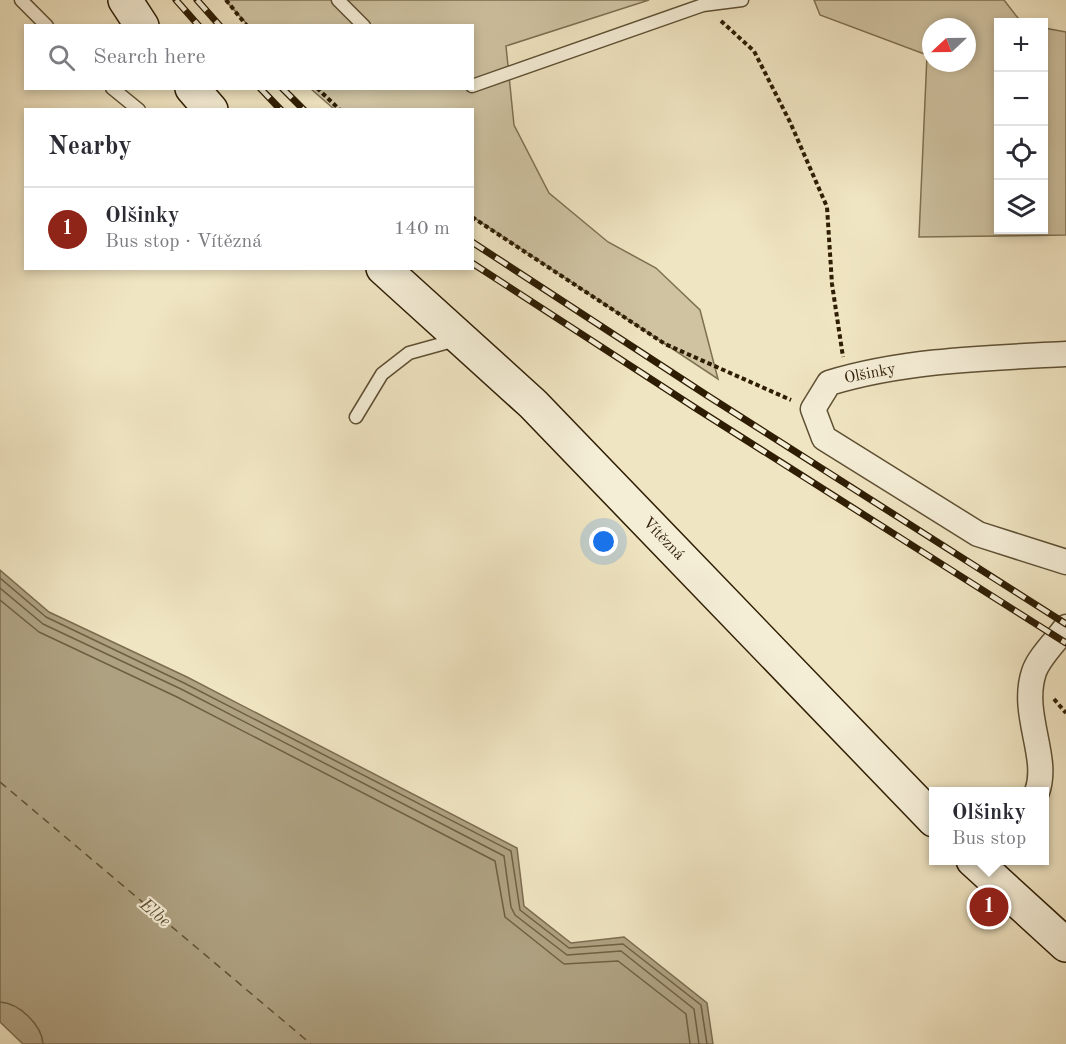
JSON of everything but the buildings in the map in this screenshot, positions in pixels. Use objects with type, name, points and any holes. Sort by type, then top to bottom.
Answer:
[{"type":"main road","points":[[124,0],[141,24]]},
{"type":"main road","name":"Vítězná","points":[[385,270],[533,404],[929,816]]},
{"type":"main road","points":[[979,865],[1066,945]]},
{"type":"street","name":"Olšinky","points":[[813,409],[829,383],[867,371],[1066,354]]},
{"type":"street","points":[[813,409],[824,438],[978,534],[1066,562]]},
{"type":"street","points":[[1039,787],[1042,779],[1028,707],[1034,671],[1066,627]]},
{"type":"lane","points":[[21,0],[45,24]]},
{"type":"lane","points":[[338,0],[362,24]]},
{"type":"lane","points":[[474,85],[703,5],[742,0]]},
{"type":"lane","points":[[114,90],[137,108]]},
{"type":"lane","points":[[356,417],[382,374],[409,353],[462,338]]},
{"type":"path","points":[[226,0],[245,24]]},
{"type":"path","points":[[703,5],[754,51],[790,122],[827,207],[832,284],[846,378]]},
{"type":"path","points":[[318,90],[338,108]]},
{"type":"path","points":[[474,218],[665,344],[813,409]]},
{"type":"shaded area","points":[[225,0],[649,0],[506,46],[514,125],[549,193],[608,242],[656,268],[700,310],[718,379],[474,218],[474,108],[333,108],[312,90],[474,90],[474,24],[247,24]]},
{"type":"shaded area","points":[[814,0],[1004,0],[1018,18],[994,18],[994,234],[1048,234],[1048,29],[1066,32],[1066,235],[919,237],[926,72],[976,72],[976,18],[922,18],[922,53],[820,15]]},
{"type":"water","name":"Elbe","points":[[0,570],[49,612],[187,677],[517,848],[524,906],[571,943],[624,937],[707,1003],[713,1044],[23,1044],[0,1022]]},
{"type":"ferry route","points":[[0,782],[311,1044]]},
{"type":"railway","points":[[176,0],[197,24]]},
{"type":"railway","points":[[197,0],[218,24]]},
{"type":"railway","points":[[262,90],[279,108]]},
{"type":"railway","points":[[284,90],[302,108]]},
{"type":"railway","points":[[474,243],[708,396],[1066,624]]},
{"type":"railway","points":[[474,264],[1066,643]]},
{"type":"place","name":"Olšinky","points":[[989,907]]}]
